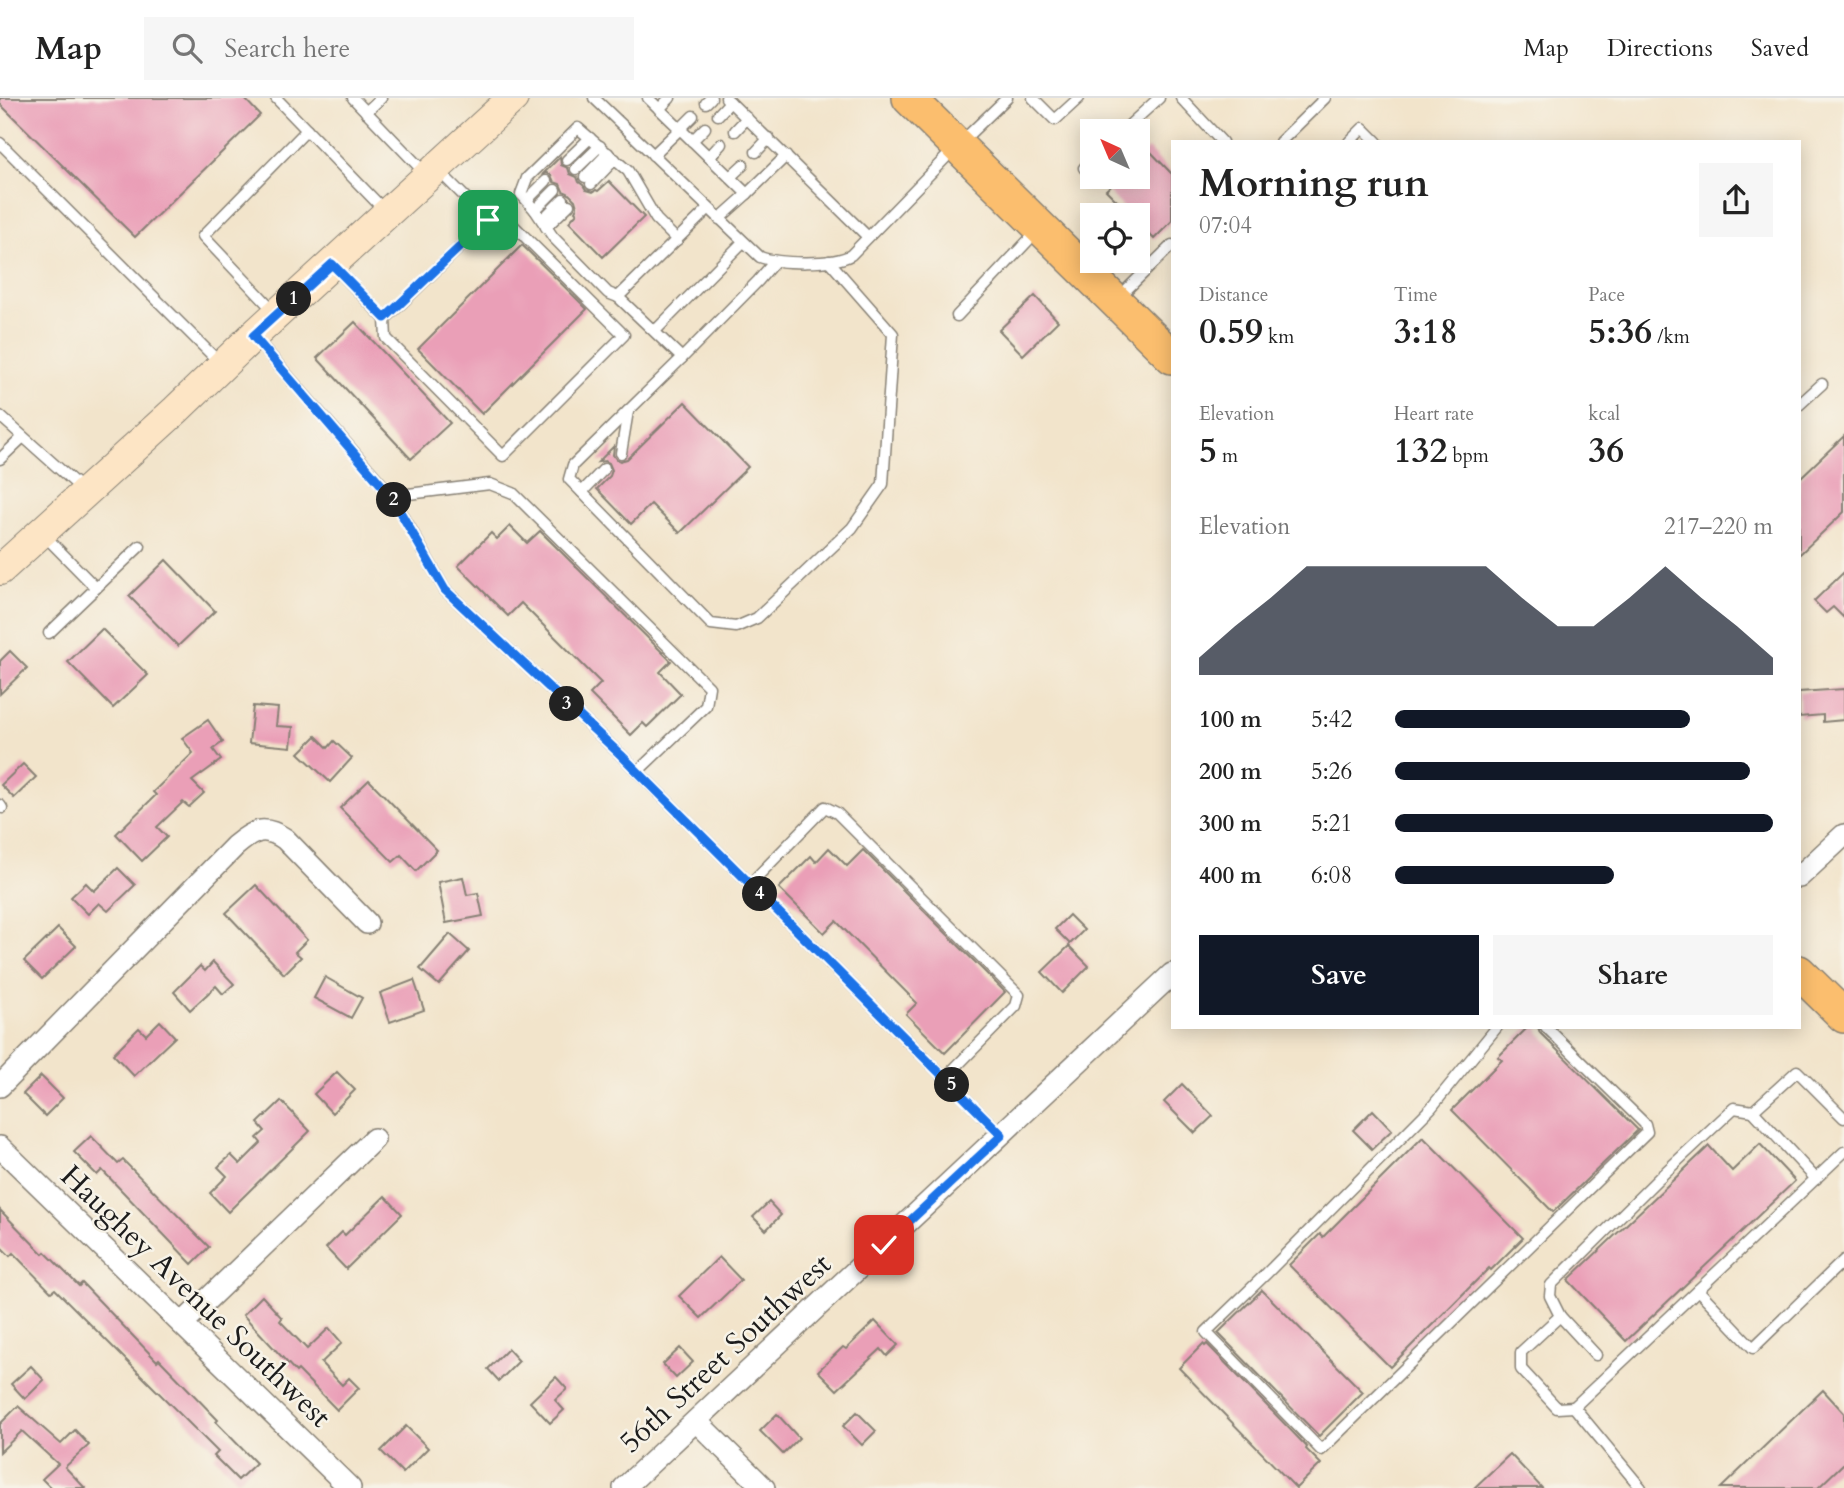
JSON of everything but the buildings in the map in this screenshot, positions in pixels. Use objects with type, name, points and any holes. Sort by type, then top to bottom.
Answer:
[{"type":"main road","points":[[0,570],[513,98]]},
{"type":"main road","points":[[909,98],[1171,356]]},
{"type":"main road","points":[[1801,974],[1840,1006]]},
{"type":"street","points":[[0,1086],[235,846],[250,835],[265,830],[278,834],[367,923]]},
{"type":"street","points":[[1801,875],[1844,835]]},
{"type":"street","name":"56th Street Southwest","points":[[624,1488],[1171,975]]},
{"type":"street","points":[[182,1324],[374,1139]]},
{"type":"street","name":"Haughey Avenue Southwest","points":[[0,1147],[350,1488]]},
{"type":"street","points":[[696,1421],[764,1488]]},
{"type":"lane","points":[[276,98],[387,213]]},
{"type":"lane","points":[[332,264],[385,318],[386,338],[503,456],[624,335],[513,225],[488,220],[353,98]]},
{"type":"lane","points":[[366,112],[381,98]]},
{"type":"lane","points":[[594,98],[743,242],[760,257],[775,261],[829,261],[851,255],[1007,98]]},
{"type":"lane","points":[[648,98],[747,194]]},
{"type":"lane","points":[[659,109],[670,98]]},
{"type":"lane","points":[[1033,98],[1055,120],[1079,98]]},
{"type":"lane","points":[[1136,119],[1159,98]]},
{"type":"lane","points":[[1181,98],[1220,140]]},
{"type":"lane","points":[[1282,140],[1325,98]]},
{"type":"lane","points":[[718,115],[728,100],[868,237]]},
{"type":"lane","points":[[653,155],[693,116]]},
{"type":"lane","points":[[735,131],[747,118]]},
{"type":"lane","points":[[677,240],[656,219],[628,171],[578,128],[527,178],[522,194],[553,237],[608,293],[618,297],[682,358]]},
{"type":"lane","points":[[692,141],[705,128]]},
{"type":"lane","points":[[1351,140],[1363,128],[1375,140]]},
{"type":"lane","points":[[277,314],[203,236],[307,130]]},
{"type":"lane","points":[[567,160],[590,138]]},
{"type":"lane","points":[[756,152],[769,138]]},
{"type":"lane","points":[[0,143],[223,365]]},
{"type":"lane","points":[[709,157],[721,144]]},
{"type":"lane","points":[[576,169],[607,153]]},
{"type":"lane","points":[[588,181],[607,153]]},
{"type":"lane","points":[[719,219],[786,156]]},
{"type":"lane","points":[[730,177],[743,165]]},
{"type":"lane","points":[[527,200],[546,181]]},
{"type":"lane","points":[[541,219],[562,198],[541,219]]},
{"type":"lane","points":[[618,297],[708,209]]},
{"type":"lane","points":[[385,318],[488,220]]},
{"type":"lane","points":[[957,316],[1041,227]]},
{"type":"lane","points":[[655,331],[743,242]]},
{"type":"lane","points":[[1115,301],[1171,246]]},
{"type":"lane","points":[[775,261],[682,358],[573,465],[569,479],[711,624],[736,627],[757,618],[852,528],[883,484],[892,334],[829,261]]},
{"type":"lane","points":[[253,336],[391,496],[445,590],[638,771],[1002,1135]]},
{"type":"lane","points":[[1801,403],[1822,384]]},
{"type":"lane","points":[[621,453],[628,411]]},
{"type":"lane","points":[[0,416],[85,492]]},
{"type":"lane","points":[[0,458],[22,438]]},
{"type":"lane","points":[[582,492],[604,469]]},
{"type":"lane","points":[[391,496],[490,484],[513,493],[709,687],[706,706],[638,771]]},
{"type":"lane","points":[[41,532],[96,588]]},
{"type":"lane","points":[[49,633],[140,546]]},
{"type":"lane","points":[[750,884],[825,807],[837,813],[1019,995],[1016,1006],[945,1078]]},
{"type":"lane","points":[[1495,1029],[1431,1108],[1206,1332],[1321,1450],[1647,1132],[1645,1125],[1548,1029]]},
{"type":"lane","points":[[1753,1111],[1797,1071],[1844,1118]]},
{"type":"lane","points":[[1595,1354],[1560,1316],[1550,1296],[1551,1285],[1734,1108],[1753,1111],[1816,1179]]},
{"type":"lane","points":[[1560,1316],[1521,1352],[1521,1369],[1557,1408],[1574,1407],[1844,1152]]},
{"type":"lane","points":[[1698,1290],[1753,1348],[1844,1260]]},
{"type":"lane","points":[[1574,1407],[1641,1488]]},
{"type":"route","points":[[488,220],[385,318],[332,264],[253,336],[391,496],[445,590],[621,755],[1002,1135],[884,1245]]}]
